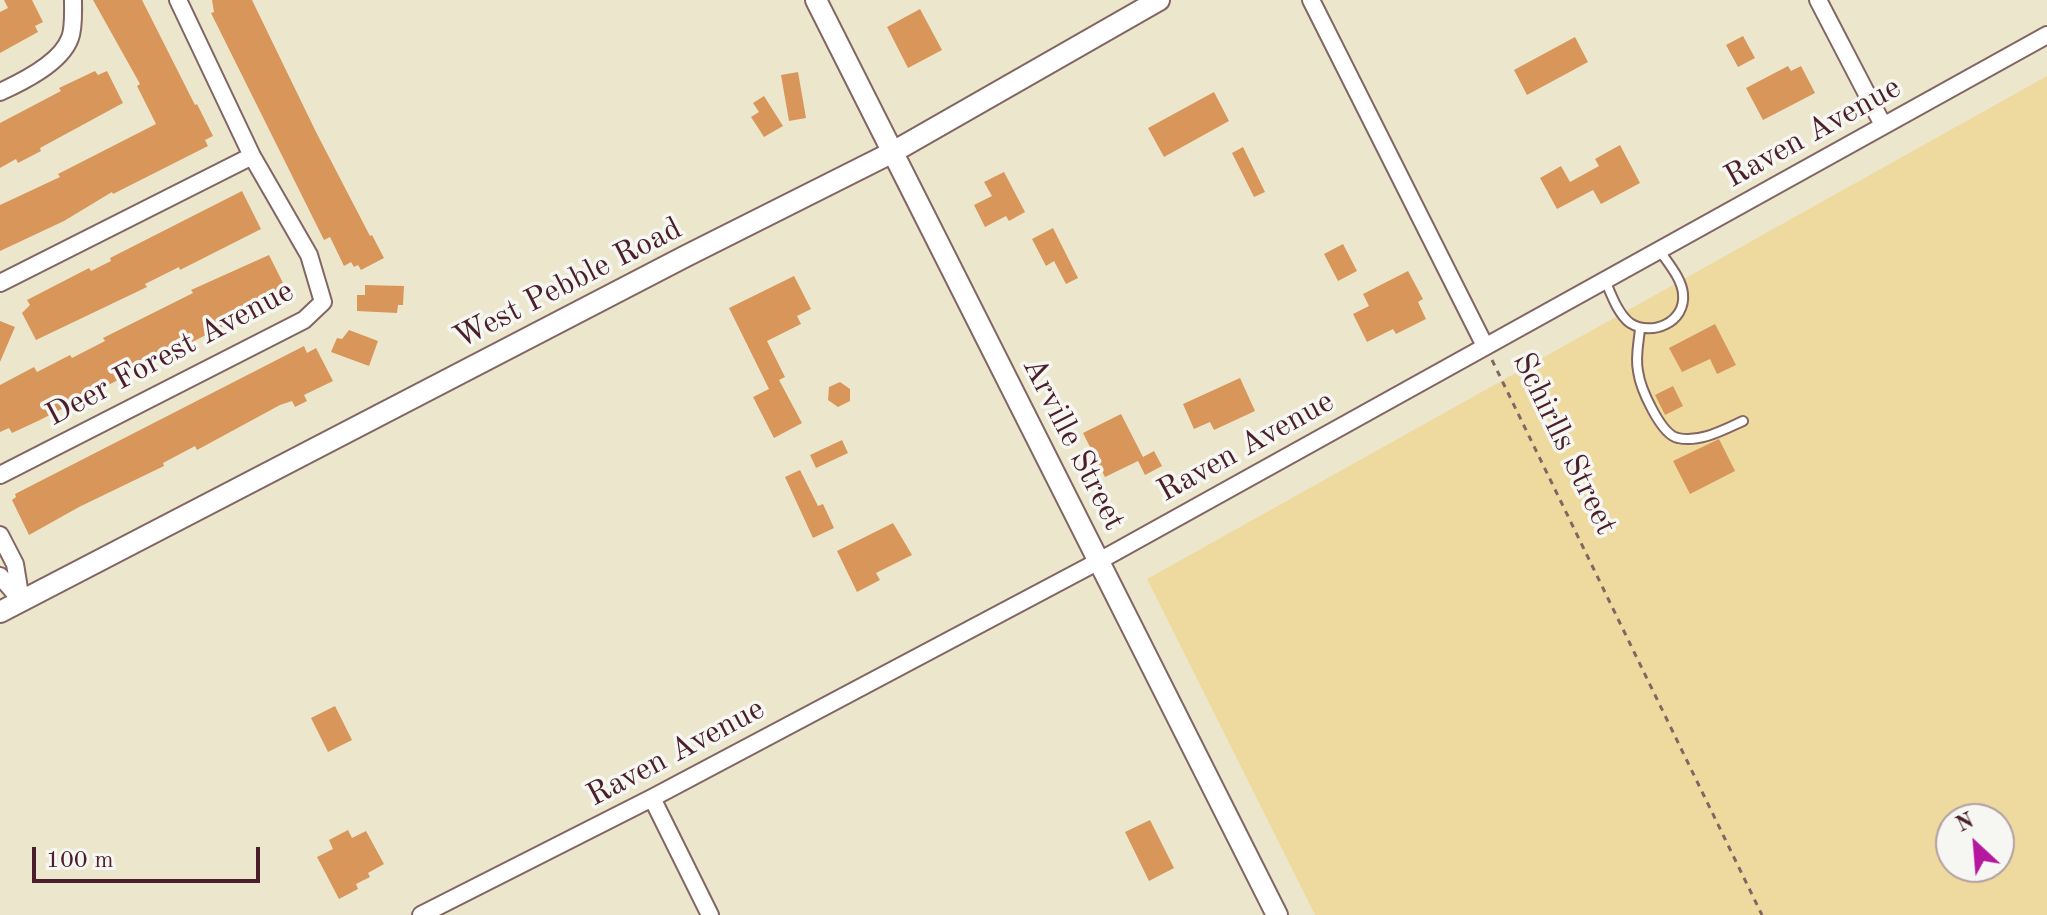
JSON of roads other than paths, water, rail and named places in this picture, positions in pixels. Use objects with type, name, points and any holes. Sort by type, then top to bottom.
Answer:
[{"type":"street","points":[[0,92],[32,77],[61,52],[71,38],[73,0]]},
{"type":"street","points":[[0,283],[252,156],[178,0]]},
{"type":"street","name":"Arville Street","points":[[816,0],[1277,915]]},
{"type":"street","name":"West Pebble Road","points":[[0,612],[672,263],[893,152],[1159,0]]},
{"type":"street","name":"Schirlls Street","points":[[1311,0],[1485,346]]},
{"type":"street","points":[[1818,0],[1883,125]]},
{"type":"street","name":"Raven Avenue","points":[[421,915],[652,798],[1099,561],[2047,35]]},
{"type":"street","name":"Deer Forest Avenue","points":[[0,475],[304,320],[323,302],[309,255],[252,156]]},
{"type":"street","points":[[0,535],[15,564],[21,601]]},
{"type":"street","points":[[0,576],[21,601]]},
{"type":"street","points":[[652,798],[710,915]]},
{"type":"lane","points":[[1604,280],[1625,317],[1640,328],[1660,328],[1679,313],[1683,304],[1681,285],[1659,250]]},
{"type":"lane","points":[[1640,328],[1637,369],[1666,433],[1681,439],[1696,439],[1743,421]]}]
